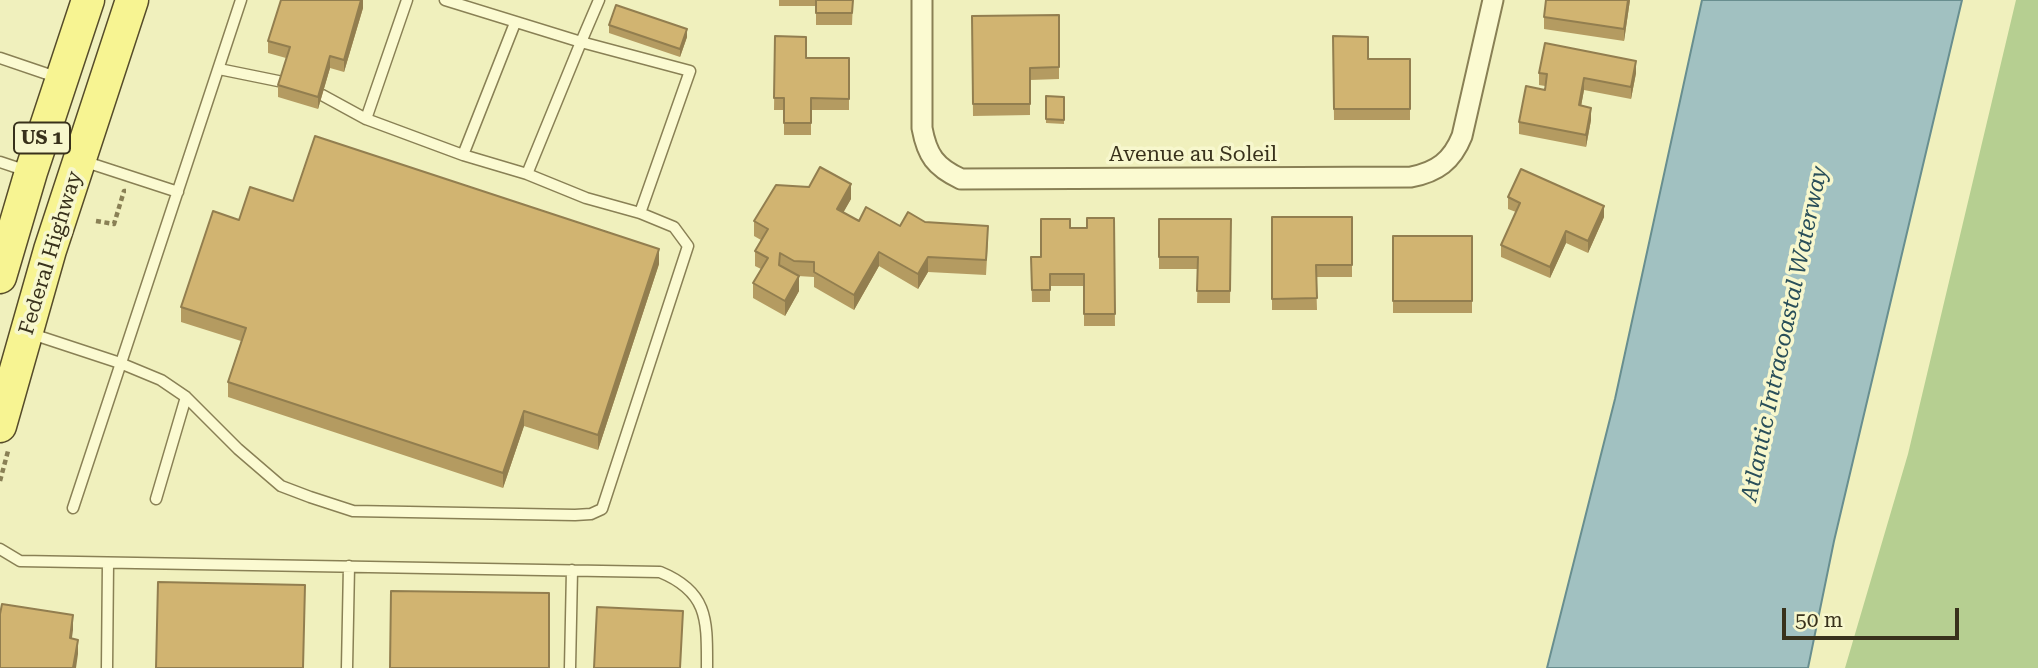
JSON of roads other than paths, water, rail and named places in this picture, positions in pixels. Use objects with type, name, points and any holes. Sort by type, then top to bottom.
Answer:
[{"type":"main road","name":"Federal Highway","points":[[0,276],[31,172],[90,0]]},
{"type":"main road","points":[[80,159],[70,145],[66,122],[93,28],[90,0]]},
{"type":"main road","name":"Federal Highway","points":[[0,426],[50,250],[132,0]]},
{"type":"main road","points":[[31,172],[39,183],[44,200],[50,250]]},
{"type":"street","name":"Avenue au Soleil","points":[[922,0],[922,128],[925,144],[933,160],[945,171],[961,178],[974,178],[1397,177],[1428,174],[1444,165],[1456,152],[1462,136],[1493,0]]},
{"type":"lane","points":[[73,508],[241,0]]},
{"type":"lane","points":[[366,119],[407,0]]},
{"type":"lane","points":[[445,0],[581,43],[690,71],[640,213]]},
{"type":"lane","points":[[527,174],[599,0]]},
{"type":"lane","points":[[463,155],[514,23]]},
{"type":"lane","points":[[0,58],[62,79]]},
{"type":"lane","points":[[219,69],[283,82]]},
{"type":"lane","points":[[26,333],[120,363],[161,380],[186,397],[238,449],[281,486],[354,511],[591,514],[601,509],[688,246],[674,227],[366,119],[322,95]]},
{"type":"lane","points":[[80,159],[178,192]]},
{"type":"lane","points":[[0,162],[31,172]]},
{"type":"lane","points":[[156,499],[186,397]]},
{"type":"lane","points":[[0,549],[20,561],[660,572],[679,580],[694,594],[704,611],[707,668]]},
{"type":"lane","points":[[107,668],[108,562]]},
{"type":"lane","points":[[347,668],[349,566]]},
{"type":"lane","points":[[570,668],[572,570]]},
{"type":"water","name":"Atlantic Intracoastal Waterway","points":[[1702,0],[1962,0],[1834,541],[1808,668],[1547,668],[1615,399]]}]
